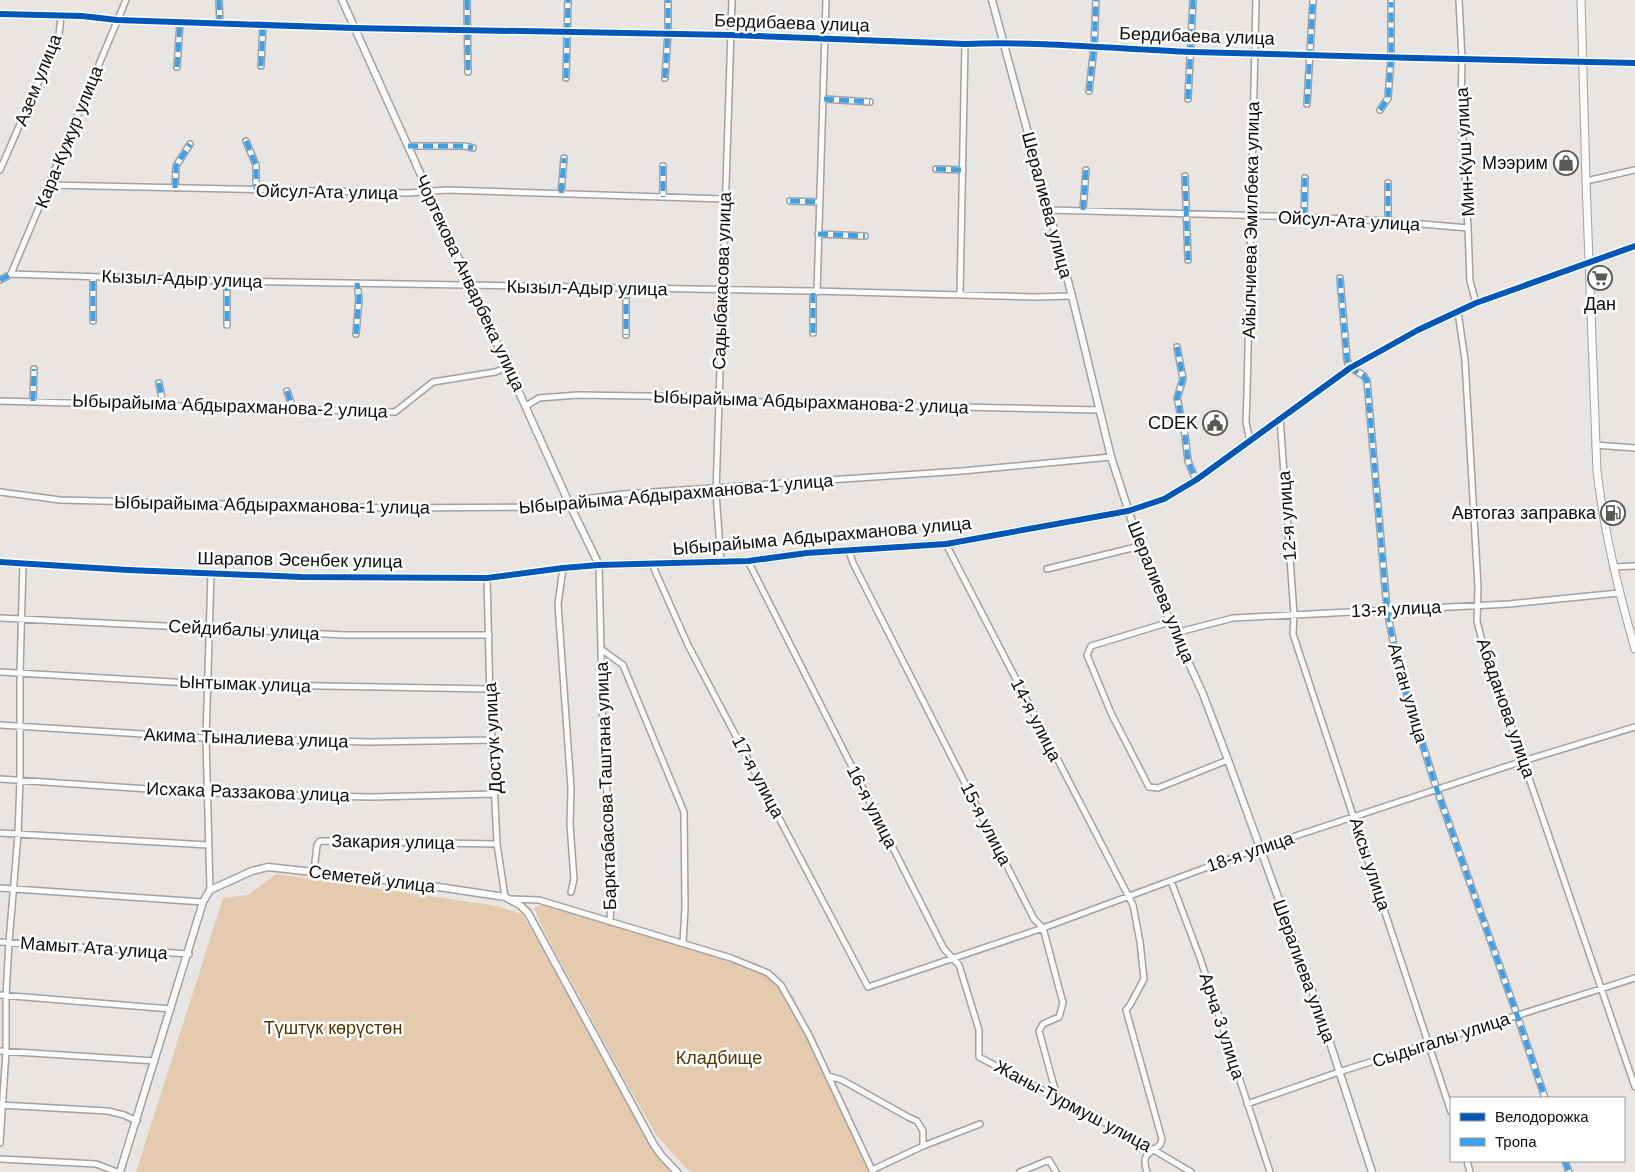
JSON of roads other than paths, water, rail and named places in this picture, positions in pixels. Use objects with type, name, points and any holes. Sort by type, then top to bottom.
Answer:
[{"type":"main road","points":[[1582,0],[1595,445],[1602,513],[1618,593],[1635,649]]},
{"type":"street","name":"Кара-Кужур улица","points":[[11,274],[126,0]]},
{"type":"street","points":[[220,0],[220,24]]},
{"type":"street","name":"Чортекова Анварбека улица","points":[[342,0],[569,503],[599,565]]},
{"type":"street","points":[[467,0],[468,72]]},
{"type":"street","points":[[566,78],[568,0]]},
{"type":"street","points":[[665,78],[668,0]]},
{"type":"street","name":"Садыбакасова улица","points":[[721,562],[717,488],[724,199],[732,0]]},
{"type":"street","points":[[813,333],[824,99],[826,0]]},
{"type":"street","name":"Шералиева улица","points":[[992,0],[1072,296],[1111,457],[1128,511],[1170,622],[1203,694],[1228,760],[1320,1012],[1372,1172]]},
{"type":"street","points":[[1089,90],[1094,48],[1096,0]]},
{"type":"street","points":[[1188,99],[1193,0]]},
{"type":"street","name":"Айылчиева Эмилбека улица","points":[[1250,441],[1246,423],[1256,0]]},
{"type":"street","points":[[1307,104],[1313,0]]},
{"type":"street","name":"Мин-Куш улица","points":[[1459,0],[1462,59],[1461,110],[1470,281],[1476,303]]},
{"type":"street","points":[[1380,110],[1388,98],[1391,58],[1391,2]]},
{"type":"street","name":"Бердибаева улица","points":[[0,14],[82,16],[117,20],[220,24],[731,35],[965,44],[1003,42],[1094,48],[1310,56],[1635,63]]},
{"type":"street","name":"Азем улица","points":[[0,170],[59,34],[60,16]]},
{"type":"street","points":[[177,66],[180,22]]},
{"type":"street","points":[[262,25],[262,66]]},
{"type":"street","points":[[960,295],[965,44]]},
{"type":"street","points":[[824,99],[870,102]]},
{"type":"street","points":[[246,141],[256,164],[256,190]]},
{"type":"street","points":[[175,188],[176,166],[190,144]]},
{"type":"street","points":[[408,146],[465,146],[472,148]]},
{"type":"street","points":[[562,193],[564,158]]},
{"type":"street","points":[[663,166],[663,197]]},
{"type":"street","points":[[936,170],[963,170]]},
{"type":"street","points":[[1083,210],[1086,170]]},
{"type":"street","points":[[1586,180],[1635,170]]},
{"type":"street","points":[[1186,176],[1188,260]]},
{"type":"street","points":[[1304,217],[1305,178]]},
{"type":"street","points":[[1388,183],[1388,221]]},
{"type":"street","name":"Ойсул-Ата улица","points":[[49,185],[409,193],[446,190],[724,199]]},
{"type":"street","points":[[790,201],[819,202]]},
{"type":"street","name":"Ойсул-Ата улица","points":[[1049,210],[1304,217],[1388,221],[1468,228]]},
{"type":"street","points":[[818,234],[865,236]]},
{"type":"street","name":"Ыбырайыма Абдырахманова улица","points":[[599,565],[748,561],[807,552],[946,544],[1128,511],[1164,500],[1196,480],[1350,368],[1418,330],[1476,303],[1635,246]]},
{"type":"street","points":[[0,280],[11,274]]},
{"type":"street","name":"Кызыл-Адыр улица","points":[[11,274],[227,281],[1034,297],[1072,296]]},
{"type":"street","points":[[93,277],[93,321]]},
{"type":"street","points":[[1340,278],[1347,360],[1350,368]]},
{"type":"street","points":[[227,281],[227,325]]},
{"type":"street","points":[[356,334],[359,298],[357,283]]},
{"type":"street","points":[[626,289],[626,335]]},
{"type":"street","name":"Абаданова улица","points":[[1458,312],[1465,360],[1478,588],[1477,605],[1482,642],[1635,1087]]},
{"type":"street","points":[[1177,347],[1182,379],[1177,398],[1185,435],[1188,461],[1196,480]]},
{"type":"street","name":"Ыбырайыма Абдырахманова-2 улица","points":[[0,401],[163,404],[395,412],[433,382],[496,372],[508,367]]},
{"type":"street","name":"Актан улица","points":[[1350,368],[1367,381],[1387,609],[1398,667],[1437,790],[1545,1097]]},
{"type":"street","points":[[34,369],[34,401]]},
{"type":"street","points":[[159,383],[163,404]]},
{"type":"street","points":[[287,391],[293,409]]},
{"type":"street","name":"Ыбырайыма Абдырахманова-2 улица","points":[[526,406],[539,398],[578,395],[703,396],[719,399],[812,404],[1099,410]]},
{"type":"street","name":"12-я улица","points":[[1280,418],[1294,614]]},
{"type":"street","points":[[1595,445],[1635,448]]},
{"type":"street","name":"Ыбырайыма Абдырахманова-1 улица","points":[[0,492],[60,500],[253,506],[544,508],[584,499],[623,494],[981,469],[1111,457]]},
{"type":"street","name":"14-я улица","points":[[946,544],[1127,897],[1133,905],[1140,942],[1144,980],[1126,1010],[1162,1140],[1160,1145],[1154,1150]]},
{"type":"street","points":[[1047,569],[1140,546]]},
{"type":"street","name":"15-я улица","points":[[850,551],[853,563],[1034,919],[1043,928],[1062,998],[1061,1013],[1058,1017],[1043,1024],[1039,1031],[1057,1097]]},
{"type":"street","name":"16-я улица","points":[[748,561],[944,949],[959,965],[977,1024],[980,1057]]},
{"type":"street","name":"Шарапов Эсенбек улица","points":[[0,562],[301,577],[487,578],[599,565]]},
{"type":"street","points":[[0,1143],[9,942],[18,834],[23,563]]},
{"type":"street","name":"17-я улица","points":[[652,564],[688,645],[868,987]]},
{"type":"street","name":"Барктабасова Таштана улица","points":[[599,565],[603,735],[610,839],[608,887],[611,903],[610,922]]},
{"type":"street","points":[[1613,567],[1635,566]]},
{"type":"street","points":[[563,568],[558,604],[571,788],[570,825],[574,878],[570,892]]},
{"type":"street","points":[[0,1159],[96,1164],[119,1172],[137,1121],[189,954],[203,902],[210,890],[206,738],[210,573]]},
{"type":"street","name":"Достук улица","points":[[487,578],[497,844],[508,898]]},
{"type":"street","name":"13-я улица","points":[[1175,633],[1233,618],[1509,604],[1618,593]]},
{"type":"street","name":"Аксы улица","points":[[1294,614],[1293,634],[1295,642],[1355,817],[1450,1109]]},
{"type":"street","name":"Сейдибалы улица","points":[[0,618],[345,635],[489,635]]},
{"type":"street","points":[[1170,622],[1091,646],[1087,655],[1108,705],[1149,787],[1158,788],[1228,760]]},
{"type":"street","name":"Барктабасова Таштана улица","points":[[601,649],[623,665],[684,812],[685,908],[683,943]]},
{"type":"street","name":"Ынтымак улица","points":[[0,672],[208,684],[490,689]]},
{"type":"street","name":"Акима Тыналиева улица","points":[[0,725],[206,738],[369,742],[492,740]]},
{"type":"street","name":"18-я улица","points":[[868,987],[1043,928],[1259,848],[1523,761],[1635,727]]},
{"type":"street","name":"Исхака Раззакова улица","points":[[0,779],[208,793],[371,797],[495,794]]},
{"type":"street","points":[[0,833],[208,845]]},
{"type":"street","name":"Закария улица","points":[[314,871],[316,845],[320,841],[497,844]]},
{"type":"street","name":"Семетей улица","points":[[210,890],[252,870],[268,867],[314,871],[508,898]]},
{"type":"street","name":"Арча 3 улица","points":[[1171,881],[1200,958],[1270,1172]]},
{"type":"street","points":[[0,888],[203,902]]},
{"type":"street","points":[[508,898],[539,900],[731,958],[768,973],[781,985],[809,1035],[873,1171],[923,1146],[980,1124]]},
{"type":"street","points":[[508,898],[528,913],[654,1145],[677,1172]]},
{"type":"street","name":"Мамыт Ата улица","points":[[0,942],[189,954]]},
{"type":"street","name":"Сыдыгалы улица","points":[[1247,1104],[1339,1072],[1635,978]]},
{"type":"street","points":[[0,995],[171,1009]]},
{"type":"street","points":[[3,1051],[155,1061]]},
{"type":"street","name":"Жаны-Турмуш улица","points":[[980,1057],[1057,1097],[1191,1172]]},
{"type":"street","points":[[828,1076],[842,1080],[908,1118],[917,1121],[923,1131],[923,1146]]},
{"type":"street","points":[[2,1106],[108,1111],[124,1114],[137,1121]]},
{"type":"street","points":[[1147,1172],[1144,1163],[1145,1157],[1154,1150]]},
{"type":"street","points":[[1020,1172],[1049,1160],[1056,1172]]},
{"type":"place","name":"Мээрим","points":[[1566,163]]},
{"type":"place","name":"Дан","points":[[1600,278]]},
{"type":"place","name":"CDEK","points":[[1215,423]]},
{"type":"place","name":"Автогаз заправка","points":[[1613,513]]},
{"type":"park label","name":"Түштүк көрүстөн","points":[[333,1028]]},
{"type":"park label","name":"Кладбище","points":[[719,1058]]}]
